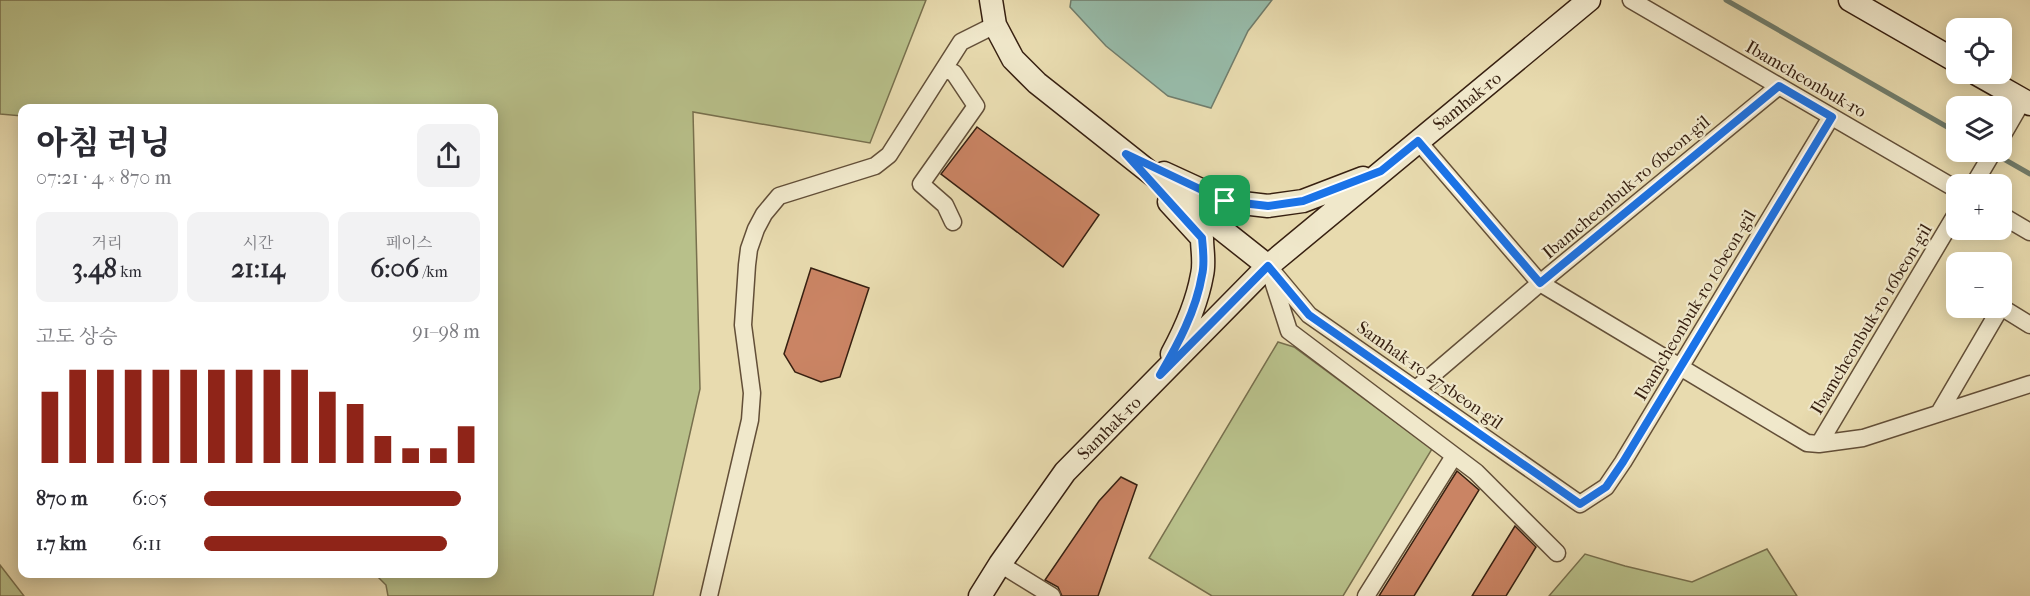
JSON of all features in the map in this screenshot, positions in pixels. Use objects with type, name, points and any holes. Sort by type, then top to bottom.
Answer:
[{"type":"street","points":[[991,0],[995,25],[1013,59],[1037,83],[1268,266],[1289,331],[1476,472],[1557,553]]},
{"type":"street","name":"Samhak-ro","points":[[980,596],[1065,472],[1268,266],[1589,0]]},
{"type":"street","points":[[1850,0],[1946,56]]},
{"type":"street","name":"Ibamcheonbuk-ro","points":[[1633,2],[1946,183]]},
{"type":"street","points":[[709,596],[750,420],[752,393],[743,314],[748,257],[756,229],[771,204],[779,196],[875,166],[889,155],[961,42],[995,25]]},
{"type":"street","points":[[944,69],[954,73],[976,106],[921,184],[945,205],[953,222]]},
{"type":"street","points":[[1995,84],[2027,102],[2012,123]]},
{"type":"street","name":"Ibamcheonbuk-ro 6beon-gil","points":[[1416,389],[1540,283],[1779,86]]},
{"type":"street","name":"Ibamcheonbuk-ro 10beon-gil","points":[[1580,504],[1606,487],[1832,117]]},
{"type":"street","points":[[1418,141],[1540,283],[1807,443],[1819,444],[1863,438],[2030,384]]},
{"type":"street","points":[[1126,154],[1225,201],[1268,206],[1303,201],[1381,171]]},
{"type":"street","points":[[1126,154],[1202,238],[1203,273],[1197,298],[1182,336],[1160,375]]},
{"type":"street","points":[[2012,221],[2030,232]]},
{"type":"street","name":"Ibamcheonbuk-ro 16beon-gil","points":[[1819,444],[1946,231]]},
{"type":"street","name":"Samhak-ro 275beon-gil","points":[[1268,266],[1309,315],[1580,504]]},
{"type":"street","points":[[1939,413],[2001,307],[2030,325]]},
{"type":"street","points":[[1366,596],[1454,456]]},
{"type":"street","points":[[1000,564],[1052,596]]},
{"type":"green space","points":[[0,0],[926,0],[870,143],[693,112],[700,389],[653,596],[388,596],[386,585],[379,578],[498,578],[498,104],[18,104],[18,116],[0,114]]},
{"type":"green space","points":[[1278,342],[1294,347],[1432,449],[1343,596],[1212,596],[1149,558]]},
{"type":"green space","points":[[1767,549],[1797,596],[1549,596],[1585,554],[1692,582]]},
{"type":"green space","points":[[0,565],[24,596],[0,596]]},
{"type":"shaded area","points":[[1071,0],[1272,0],[1248,31],[1211,108],[1168,96],[1106,46],[1070,7]]},
{"type":"building","points":[[977,127],[1099,215],[1063,267],[941,174]]},
{"type":"building","points":[[811,268],[869,288],[840,377],[821,382],[795,372],[784,354]]},
{"type":"building","points":[[1457,471],[1479,490],[1414,596],[1379,596]]},
{"type":"building","points":[[1121,477],[1137,485],[1098,596],[1062,596],[1058,587],[1045,580],[1099,501]]},
{"type":"building","points":[[1515,526],[1536,547],[1506,596],[1472,596]]},
{"type":"waterway","points":[[1726,0],[1946,126]]},
{"type":"waterway","points":[[2009,162],[2030,174]]},
{"type":"route","points":[[1779,86],[1832,117],[1623,462],[1606,487],[1580,504],[1309,315],[1268,266],[1160,375],[1182,336],[1197,298],[1203,273],[1202,238],[1126,154],[1225,201],[1268,206],[1303,201],[1381,171],[1418,141],[1540,283],[1779,86]]}]
